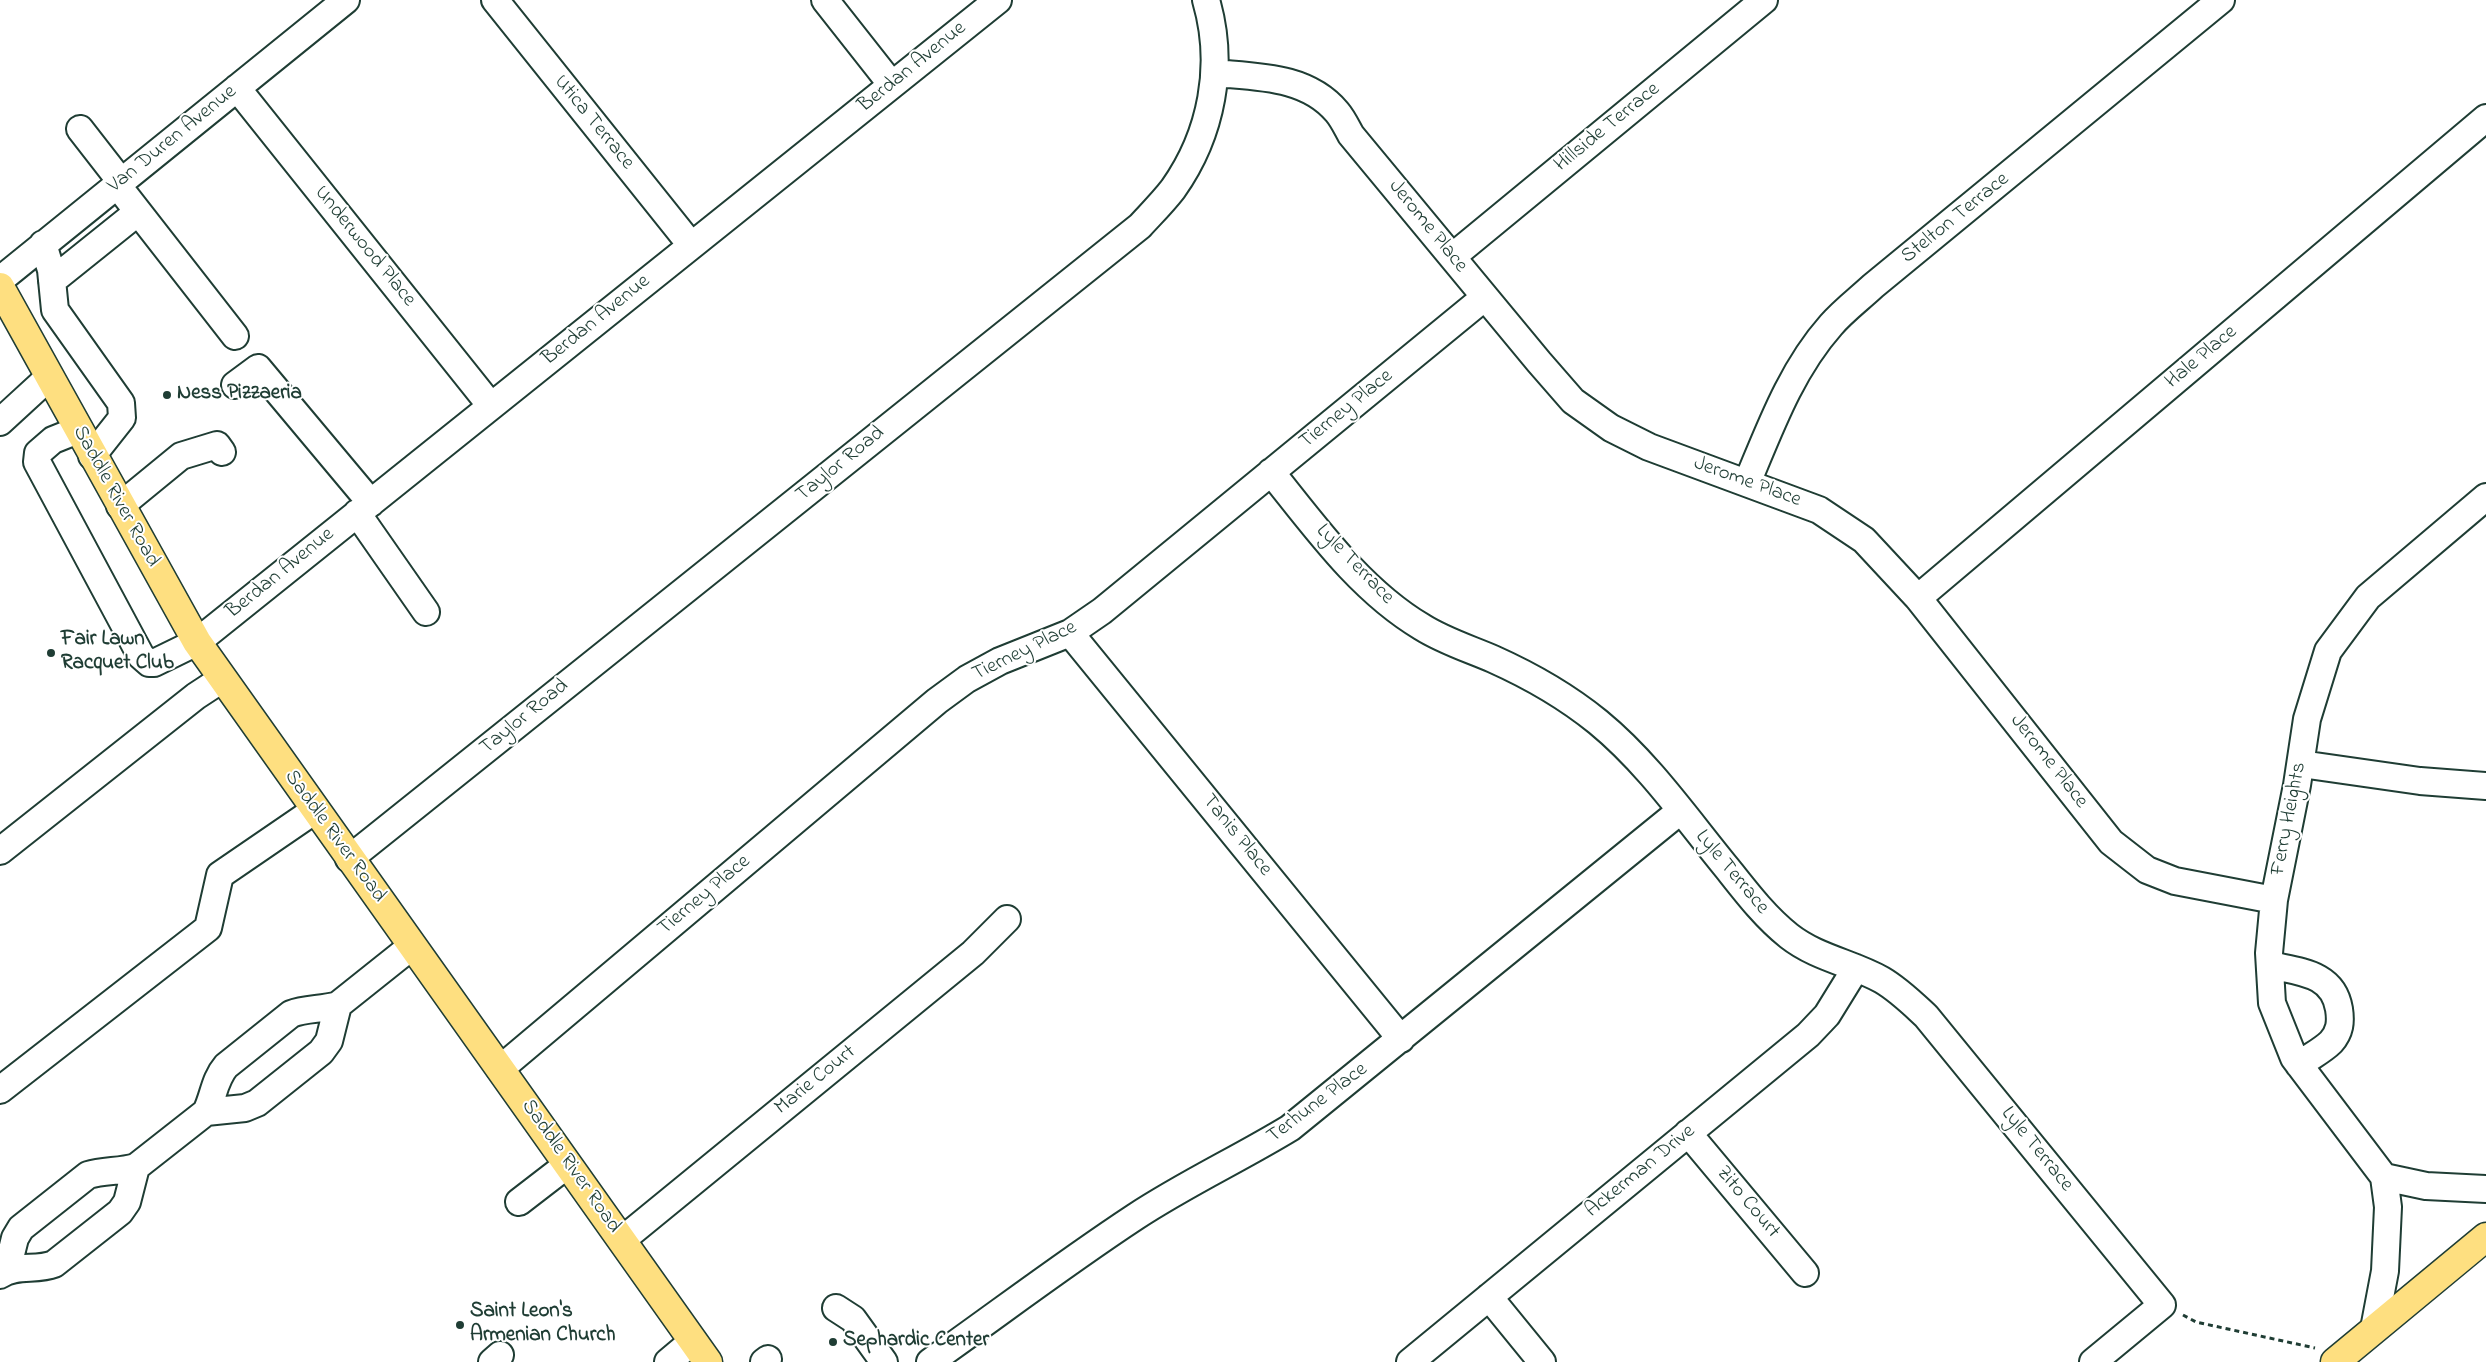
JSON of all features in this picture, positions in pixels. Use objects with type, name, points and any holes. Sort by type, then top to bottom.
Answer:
[{"type":"main road","name":"Saddle River Road","points":[[0,288],[197,642],[700,1352]]},
{"type":"main road","points":[[2328,1355],[2374,1329],[2486,1237]]},
{"type":"street","name":"Van Duren Avenue","points":[[0,280],[346,0]]},
{"type":"street","name":"Utica Terrace","points":[[495,0],[692,245]]},
{"type":"street","points":[[825,0],[892,85]]},
{"type":"street","name":"Berdan Avenue","points":[[78,430],[53,440],[38,453],[37,462],[141,656],[149,663],[154,662],[197,642],[998,0]]},
{"type":"street","name":"Taylor Road","points":[[349,859],[1140,226],[1173,189],[1194,155],[1206,124],[1215,73],[1214,37],[1206,0]]},
{"type":"street","name":"Hillside Terrace","points":[[1452,257],[1764,0]]},
{"type":"street","name":"Stelton Terrace","points":[[1746,483],[1776,415],[1800,368],[1831,324],[1873,286],[2221,0]]},
{"type":"street","name":"Jerome Place","points":[[1215,73],[1276,78],[1298,85],[1318,96],[1337,112],[1352,135],[1573,401],[1610,428],[1649,447],[1819,510],[1864,540],[1918,598],[2111,842],[2147,870],[2175,881],[2274,900]]},
{"type":"street","name":"Underwood Place","points":[[237,88],[491,406]]},
{"type":"street","name":"Hale Place","points":[[1918,598],[2486,118]]},
{"type":"street","points":[[80,129],[138,212],[236,336]]},
{"type":"street","points":[[52,281],[138,212]]},
{"type":"street","points":[[43,244],[52,281],[55,310],[120,403],[122,418],[92,456]]},
{"type":"street","name":"Tierney Place","points":[[500,1069],[937,701],[967,679],[1000,661],[1070,633],[1102,611],[1485,297]]},
{"type":"street","points":[[235,385],[258,368],[364,508],[426,612]]},
{"type":"street","points":[[0,422],[50,377]]},
{"type":"street","points":[[120,506],[181,456],[217,445],[222,452]]},
{"type":"street","name":"Lyle Terrace","points":[[1271,472],[1335,551],[1363,581],[1392,606],[1423,628],[1531,677],[1566,699],[1626,747],[1773,923],[1810,950],[1882,980],[1904,995],[1926,1016],[2162,1305]]},
{"type":"street","name":"Ferry Heights","points":[[2374,1329],[2385,1271],[2388,1207],[2384,1177],[2294,1058],[2272,1003],[2270,965],[2274,900],[2301,764],[2307,719],[2328,651],[2368,596],[2486,497]]},
{"type":"street","name":"Tanis Place","points":[[1070,633],[1401,1040]]},
{"type":"street","points":[[0,851],[189,702],[222,679]]},
{"type":"street","points":[[2301,764],[2420,781],[2486,786]]},
{"type":"street","points":[[0,1090],[208,928],[220,875],[315,810]]},
{"type":"street","name":"Terhune Place","points":[[930,1362],[1135,1217],[1172,1193],[1290,1128],[1401,1040],[1680,811]]},
{"type":"street","name":"Marie Court","points":[[622,1240],[973,953],[1007,919]]},
{"type":"street","points":[[136,1167],[127,1202],[120,1212],[54,1264],[43,1269],[4,1273],[15,1238],[21,1228],[88,1175],[100,1171],[124,1170],[136,1167],[206,1112],[212,1099],[218,1075],[226,1066],[291,1014],[303,1009],[327,1008],[338,1005],[412,946]]},
{"type":"street","points":[[2270,965],[2311,975],[2330,985],[2337,1000],[2341,1023],[2331,1041],[2299,1065]]},
{"type":"street","name":"Ackerman Drive","points":[[1410,1362],[1808,1035],[1827,1015],[1856,968]]},
{"type":"street","points":[[206,1112],[245,1108],[257,1103],[321,1052],[328,1041],[338,1005]]},
{"type":"street","name":"Zito Court","points":[[1688,1133],[1805,1273]]},
{"type":"street","points":[[519,1202],[567,1164]]},
{"type":"street","points":[[2384,1177],[2426,1186],[2486,1189]]},
{"type":"street","points":[[1489,1297],[1542,1362]]},
{"type":"street","points":[[2093,1362],[2162,1305]]},
{"type":"street","points":[[836,1308],[853,1319],[884,1362]]},
{"type":"street","points":[[668,1362],[700,1352]]},
{"type":"path","points":[[2162,1305],[2196,1322],[2328,1355]]},
{"type":"place","name":"Ness Pizzaeria","points":[[167,395]]},
{"type":"place","name":"Fair Lawn Racquet Club","points":[[51,653]]},
{"type":"place","name":"Saint Leon's Armenian Church","points":[[460,1325]]},
{"type":"place","name":"Sephardic Center","points":[[833,1342]]}]
